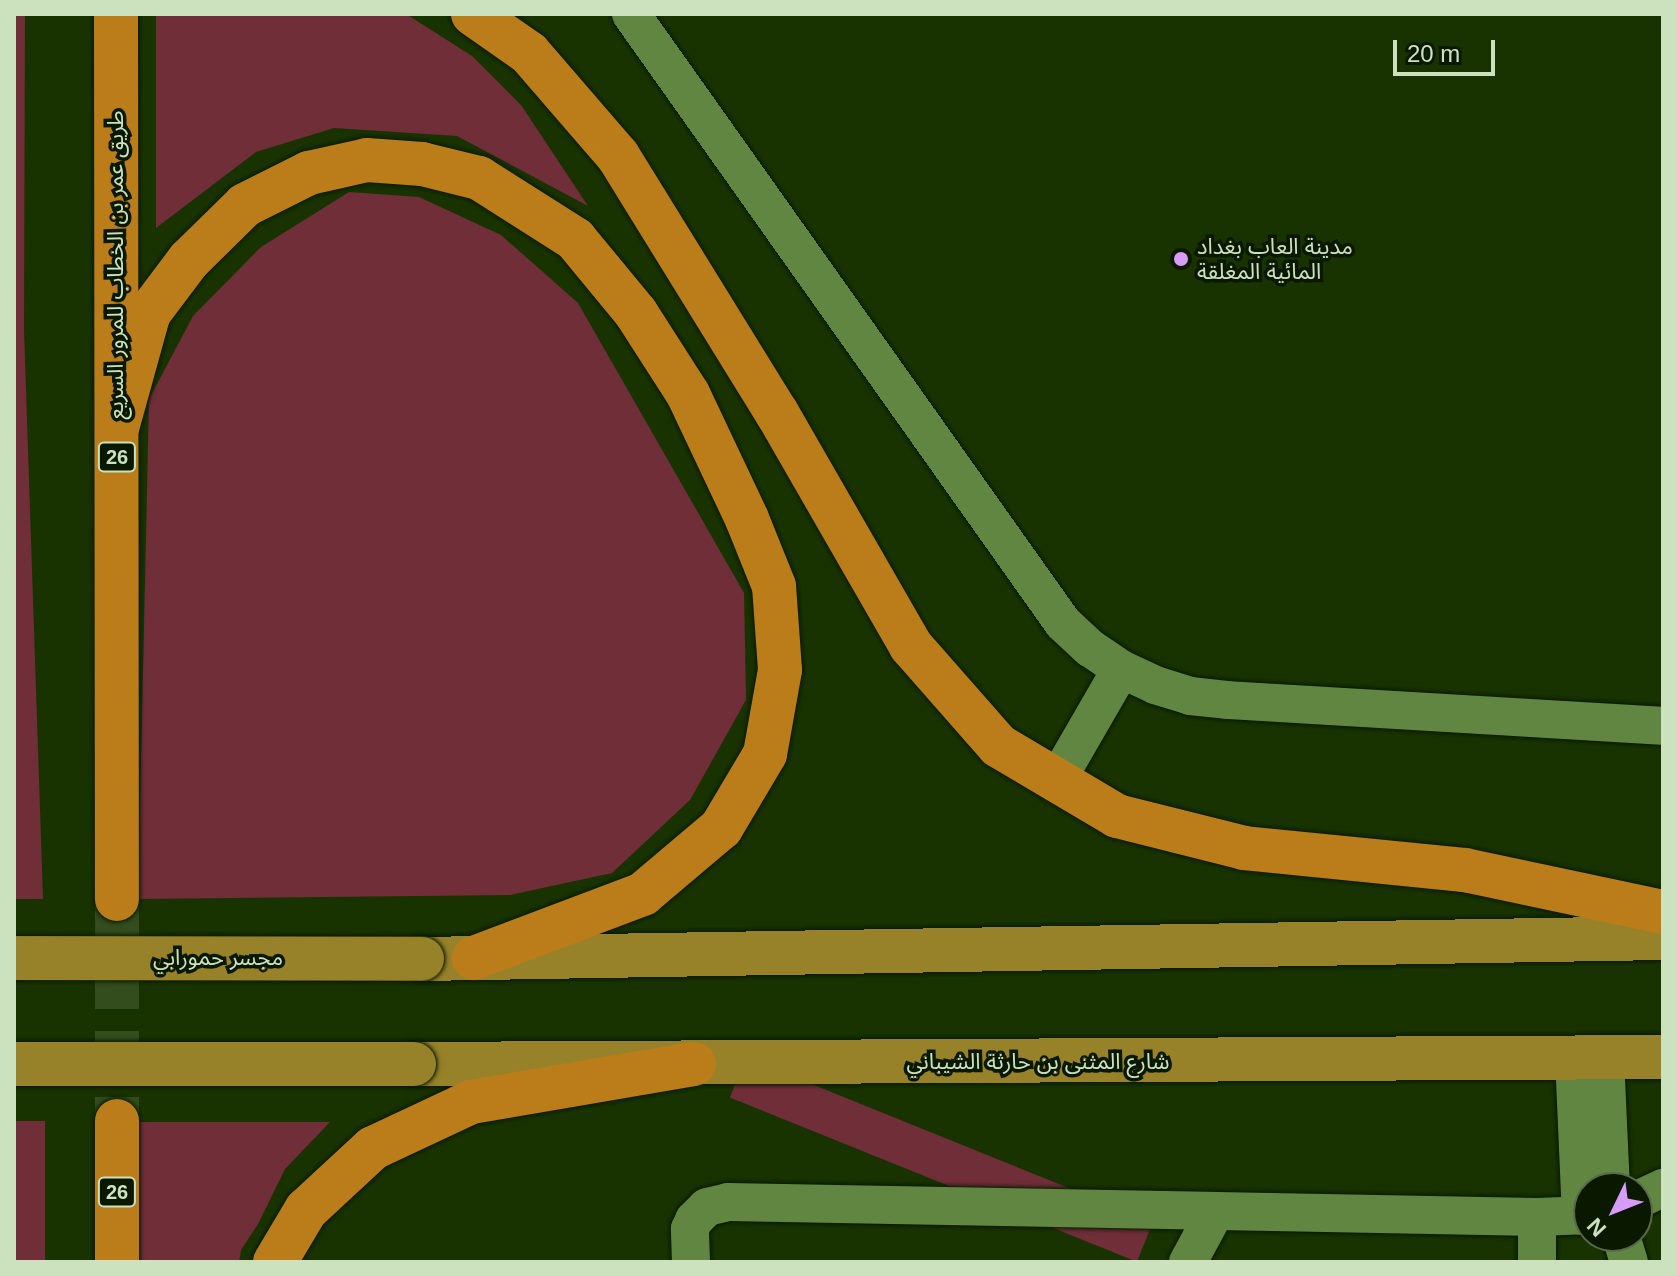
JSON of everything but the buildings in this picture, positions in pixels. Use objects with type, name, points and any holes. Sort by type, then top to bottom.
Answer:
[{"type":"highway","name":"طريق عمر بن الخطاب للمرور السريع","points":[[116,14],[117,899]]},
{"type":"highway","points":[[473,14],[529,53],[618,156],[777,413],[911,646],[999,746],[1117,816],[1244,848],[1465,870],[1663,912]]},
{"type":"highway","points":[[117,428],[149,313],[189,260],[245,205],[309,173],[353,163],[367,160],[422,164],[479,178],[575,239],[636,313],[688,394],[747,519],[774,586],[780,670],[765,754],[721,828],[643,894],[474,958]]},
{"type":"highway","points":[[275,1262],[306,1210],[373,1148],[471,1102],[694,1064]]},
{"type":"highway","name":"26","points":[[117,1121],[117,1262]]},
{"type":"main road","points":[[474,958],[1663,938]]},
{"type":"main road","name":"مجسر حمورابي","points":[[14,958],[474,958]]},
{"type":"main road","name":"شارع المثنى بن حارثة الشيباني","points":[[14,1064],[694,1064],[1663,1057]]},
{"type":"street","points":[[631,14],[1063,623],[1121,669],[1155,685],[1190,696],[1227,700],[1663,726]]},
{"type":"street","points":[[1057,780],[1121,669]]},
{"type":"street","points":[[1590,1057],[1608,1172]]},
{"type":"street","points":[[1586,1172],[1590,1057]]},
{"type":"street","points":[[691,1262],[690,1229],[694,1220],[707,1207],[728,1202],[1573,1216]]},
{"type":"street","points":[[1188,1262],[1215,1212]]},
{"type":"street","points":[[1537,1217],[1537,1262]]},
{"type":"shaded area","points":[[14,14],[25,14],[24,330],[43,899],[14,899]]},
{"type":"shaded area","points":[[156,14],[406,14],[472,56],[521,105],[588,206],[457,136],[334,128],[256,152],[156,228]]},
{"type":"shaded area","points":[[349,192],[419,197],[501,235],[578,303],[744,593],[746,700],[690,800],[612,873],[510,895],[138,899],[149,399],[193,316],[261,247]]},
{"type":"shaded area","points":[[746,1058],[1153,1222],[1137,1262],[730,1097]]},
{"type":"shaded area","points":[[14,1121],[45,1121],[45,1262],[14,1262]]},
{"type":"shaded area","points":[[130,1122],[330,1122],[285,1169],[258,1224],[241,1250],[239,1262],[139,1262]]},
{"type":"tunnel","points":[[117,899],[117,1121]]},
{"type":"place","name":"مدينة العاب بغداد المائية المغلقة","points":[[1181,259]]}]
